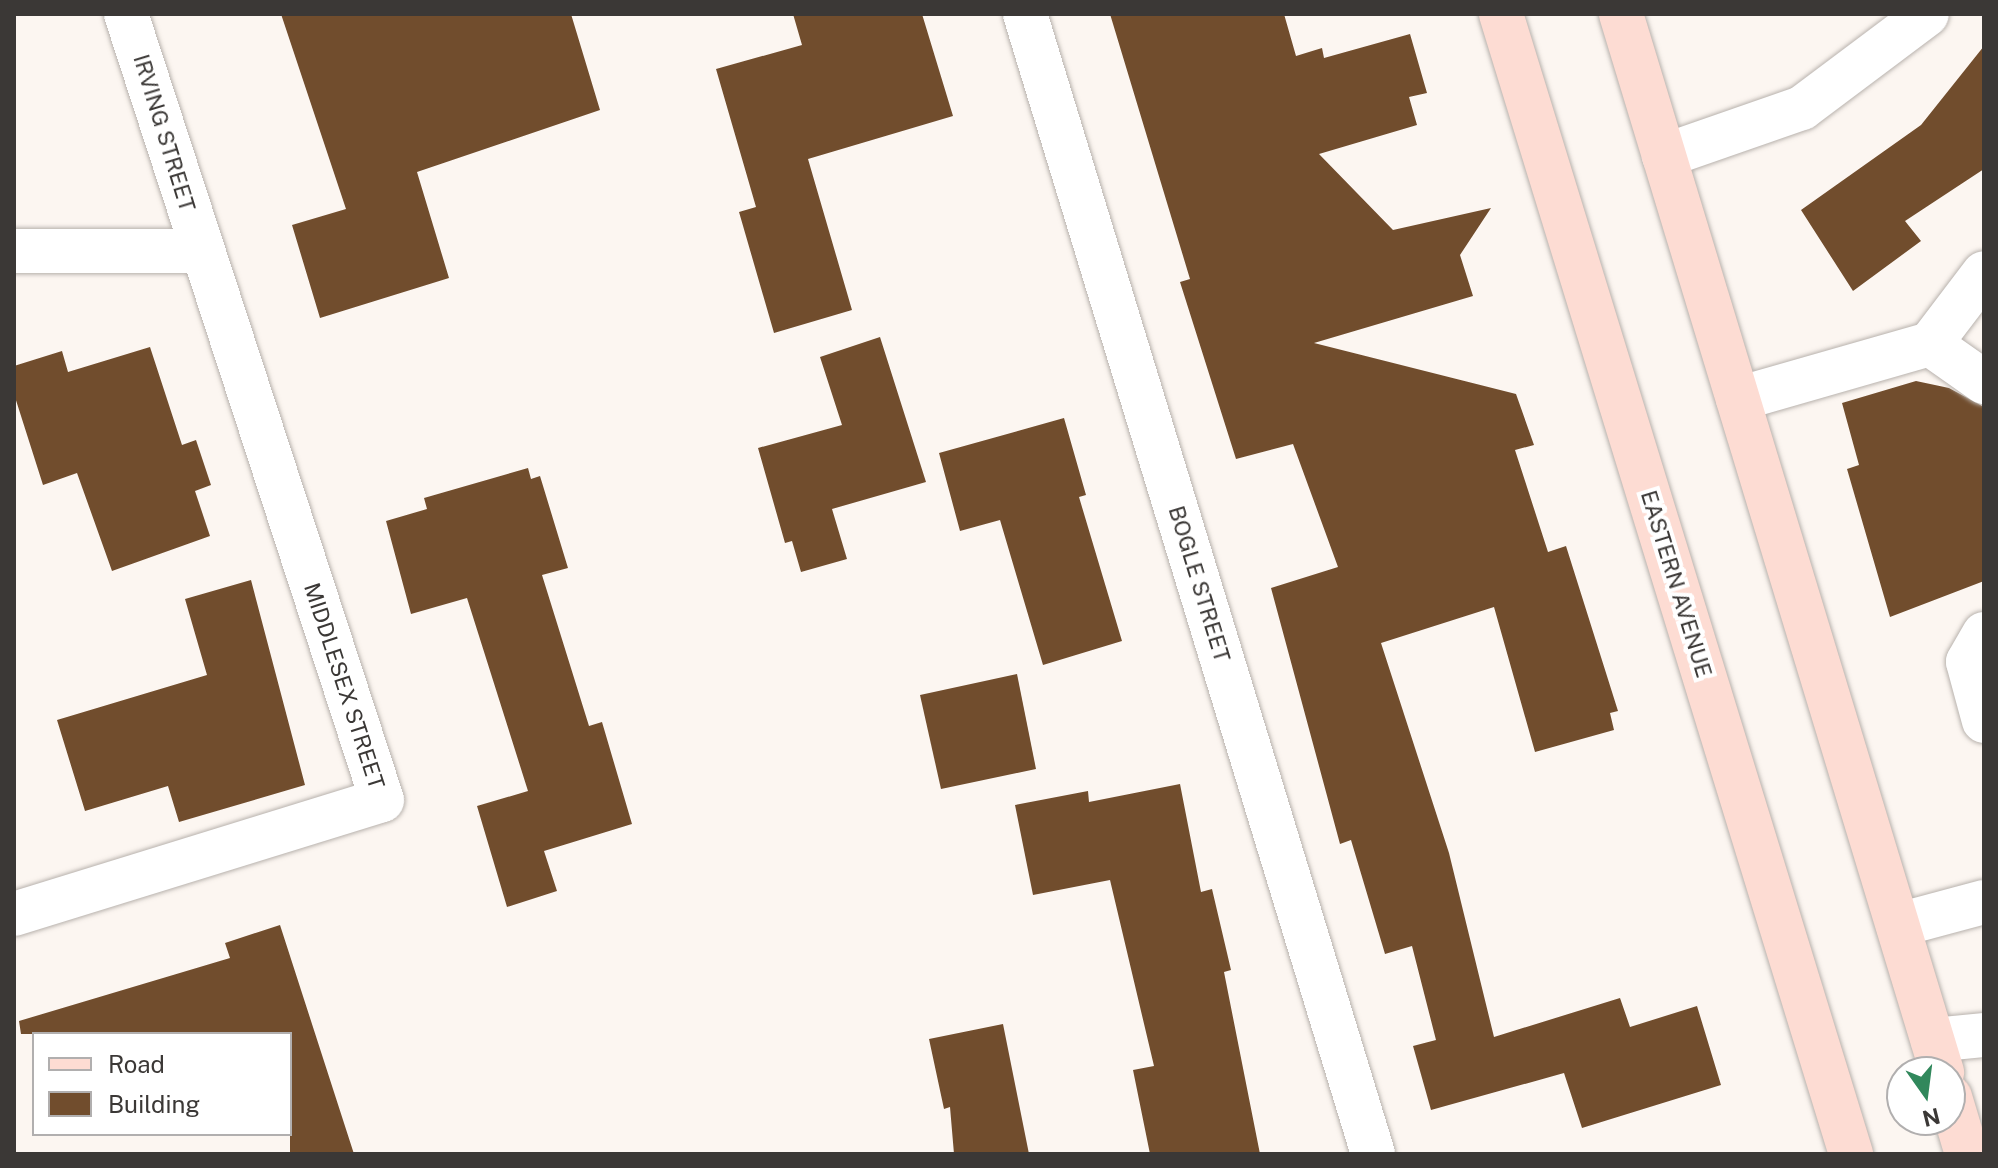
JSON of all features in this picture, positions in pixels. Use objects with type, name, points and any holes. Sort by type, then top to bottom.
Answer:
[{"type":"main road","name":"EASTERN AVENUE","points":[[1501,14],[1851,1154]]},
{"type":"main road","points":[[1621,14],[1937,1056]]},
{"type":"street","name":"IRVING STREET","points":[[126,14],[201,251]]},
{"type":"street","name":"BOGLE STREET","points":[[1025,14],[1373,1154]]},
{"type":"street","points":[[1664,156],[1802,108],[1927,14]]},
{"type":"street","points":[[14,251],[201,251]]},
{"type":"street","name":"MIDDLESEX STREET","points":[[14,914],[382,800],[201,251]]},
{"type":"street","points":[[1738,399],[1930,344],[1984,273]]},
{"type":"street","points":[[1930,344],[1984,382]]},
{"type":"street","points":[[1984,634],[1968,662],[1984,721]]},
{"type":"street","points":[[1898,925],[1984,902]]},
{"type":"street","points":[[1937,1056],[1984,1035]]},
{"type":"building","points":[[281,14],[571,14],[600,110],[417,172],[449,278],[320,318],[292,225],[346,209]]},
{"type":"building","points":[[793,14],[922,14],[953,116],[808,159],[852,310],[774,333],[739,212],[756,207],[716,69],[802,45]]},
{"type":"building","points":[[1110,14],[1284,14],[1296,56],[1322,48],[1324,58],[1410,34],[1427,93],[1409,97],[1417,125],[1319,154],[1393,230],[1491,208],[1460,255],[1473,296],[1314,343],[1516,394],[1534,445],[1515,450],[1548,552],[1566,546],[1618,711],[1610,713],[1614,730],[1535,752],[1494,607],[1381,643],[1449,853],[1494,1037],[1620,998],[1630,1027],[1697,1006],[1721,1085],[1582,1128],[1564,1073],[1431,1110],[1413,1046],[1436,1040],[1412,946],[1385,954],[1351,840],[1340,844],[1271,588],[1338,567],[1293,444],[1236,459],[1180,282],[1190,279]]},
{"type":"building","points":[[1984,46],[1984,169],[1905,221],[1921,241],[1853,291],[1801,210],[1921,125]]},
{"type":"building","points":[[880,337],[926,482],[832,509],[847,559],[801,572],[792,541],[785,543],[758,448],[842,425],[820,357]]},
{"type":"building","points":[[150,347],[182,445],[196,440],[211,485],[195,491],[210,536],[112,571],[77,473],[43,485],[14,394],[14,366],[62,351],[68,372]]},
{"type":"building","points":[[1916,381],[1949,388],[1984,407],[1984,581],[1890,617],[1847,469],[1859,465],[1842,403]]},
{"type":"building","points":[[1064,418],[1086,495],[1079,497],[1122,641],[1043,665],[1000,520],[960,531],[939,453]]},
{"type":"building","points":[[528,468],[531,479],[540,476],[568,568],[542,575],[589,726],[602,722],[632,824],[544,851],[557,891],[507,907],[477,806],[528,791],[467,598],[411,614],[386,521],[427,509],[424,498]]},
{"type":"building","points":[[251,580],[305,785],[179,822],[168,786],[85,811],[57,720],[207,675],[185,599]]},
{"type":"building","points":[[1017,674],[1036,769],[941,789],[920,695]]},
{"type":"building","points":[[1180,784],[1201,892],[1212,889],[1231,970],[1224,972],[1260,1154],[1150,1154],[1133,1070],[1154,1066],[1110,880],[1033,895],[1015,805],[1088,791],[1089,802]]},
{"type":"building","points":[[280,925],[354,1154],[290,1154],[292,1032],[21,1034],[19,1021],[230,958],[225,943]]},
{"type":"building","points":[[1003,1024],[1029,1154],[954,1154],[950,1107],[944,1109],[929,1039]]}]
